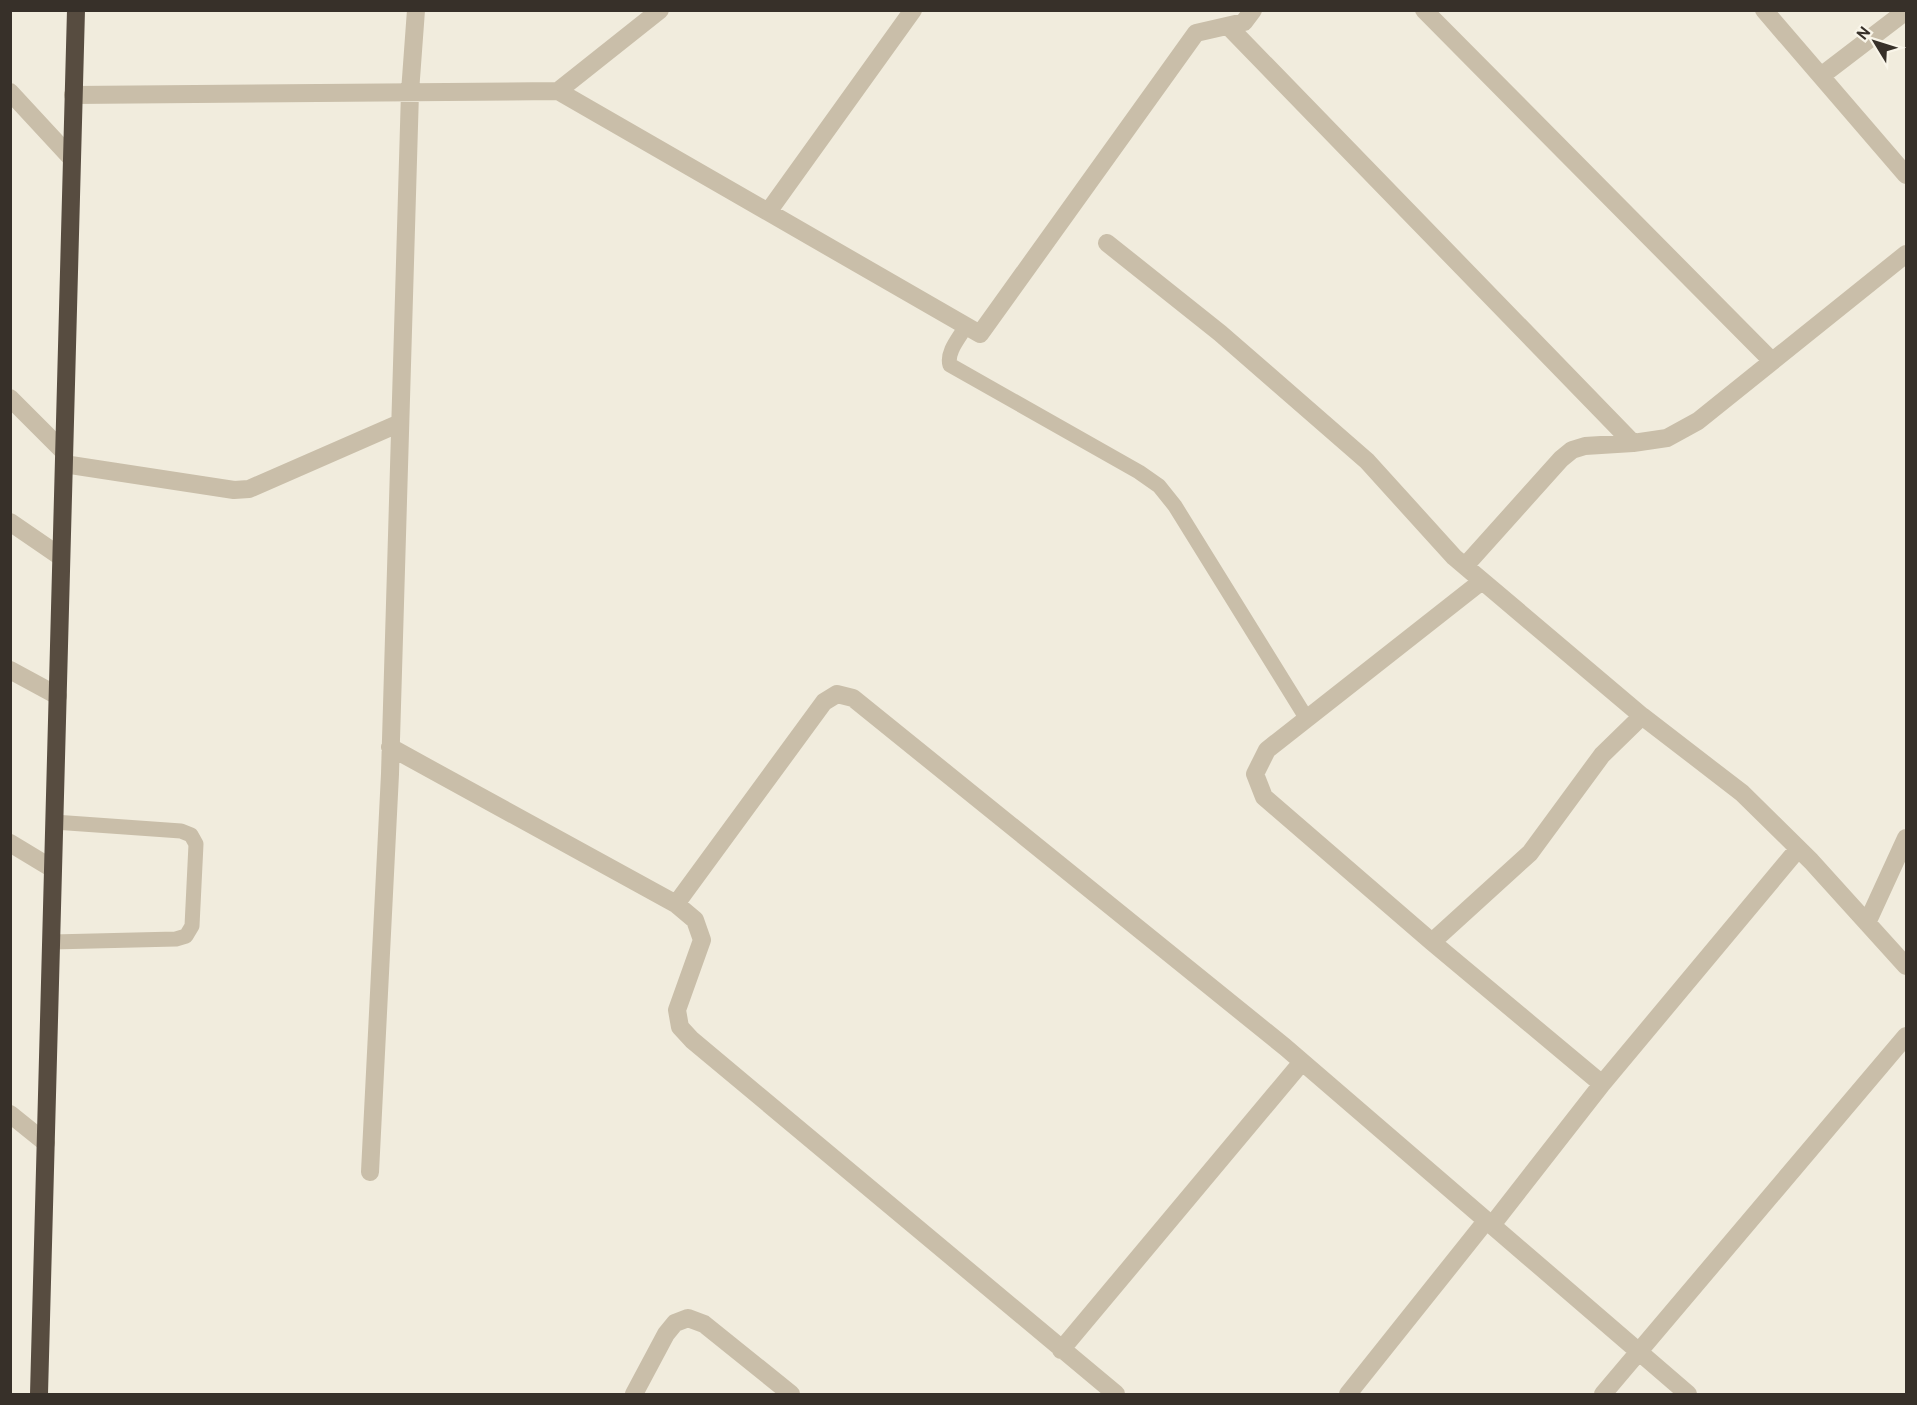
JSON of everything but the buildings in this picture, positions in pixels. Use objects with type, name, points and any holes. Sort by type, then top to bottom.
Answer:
[{"type":"highway","points":[[39,1395],[76,10]]},
{"type":"street","points":[[370,1172],[390,747],[410,92],[416,10]]},
{"type":"street","points":[[558,91],[660,10]]},
{"type":"street","points":[[768,212],[913,10]]},
{"type":"street","points":[[74,95],[558,91],[980,334],[1196,33],[1244,22],[1253,10]]},
{"type":"street","points":[[1424,10],[1772,361]]},
{"type":"street","points":[[1764,10],[1906,175]]},
{"type":"street","points":[[1821,76],[1906,11]]},
{"type":"street","points":[[1228,26],[1633,443]]},
{"type":"street","points":[[10,92],[72,159]]},
{"type":"street","points":[[1107,243],[1220,333],[1366,461],[1465,566],[1642,716],[1742,793],[1798,849],[1906,966]]},
{"type":"street","points":[[1465,566],[1561,459],[1572,450],[1585,446],[1667,438],[1683,430],[1698,421],[1906,254]]},
{"type":"street","points":[[10,398],[64,458],[234,490],[261,485],[400,423]]},
{"type":"street","points":[[10,522],[61,557]]},
{"type":"street","points":[[1482,580],[1267,750],[1255,774],[1264,797],[1602,1084]]},
{"type":"street","points":[[10,670],[58,696]]},
{"type":"street","points":[[676,904],[824,702],[837,694],[853,698],[1302,1062],[1688,1395]]},
{"type":"street","points":[[1432,942],[1530,853],[1602,755],[1642,716]]},
{"type":"street","points":[[390,747],[676,904],[695,920],[702,940],[677,1010],[680,1027],[686,1034],[1116,1395]]},
{"type":"street","points":[[1867,923],[1906,838]]},
{"type":"street","points":[[10,843],[53,869]]},
{"type":"street","points":[[1348,1395],[1798,849]]},
{"type":"street","points":[[1603,1395],[1906,1036]]},
{"type":"street","points":[[1061,1350],[1302,1062]]},
{"type":"street","points":[[10,1114],[46,1143]]},
{"type":"street","points":[[634,1395],[666,1334],[675,1323],[687,1318],[704,1324],[791,1395]]},
{"type":"lane","points":[[966,326],[950,354],[948,360],[950,365],[1139,472],[1159,486],[1176,506],[1307,719]]},
{"type":"lane","points":[[51,942],[176,939],[186,936],[192,926],[196,844],[191,835],[181,831],[54,822]]}]
